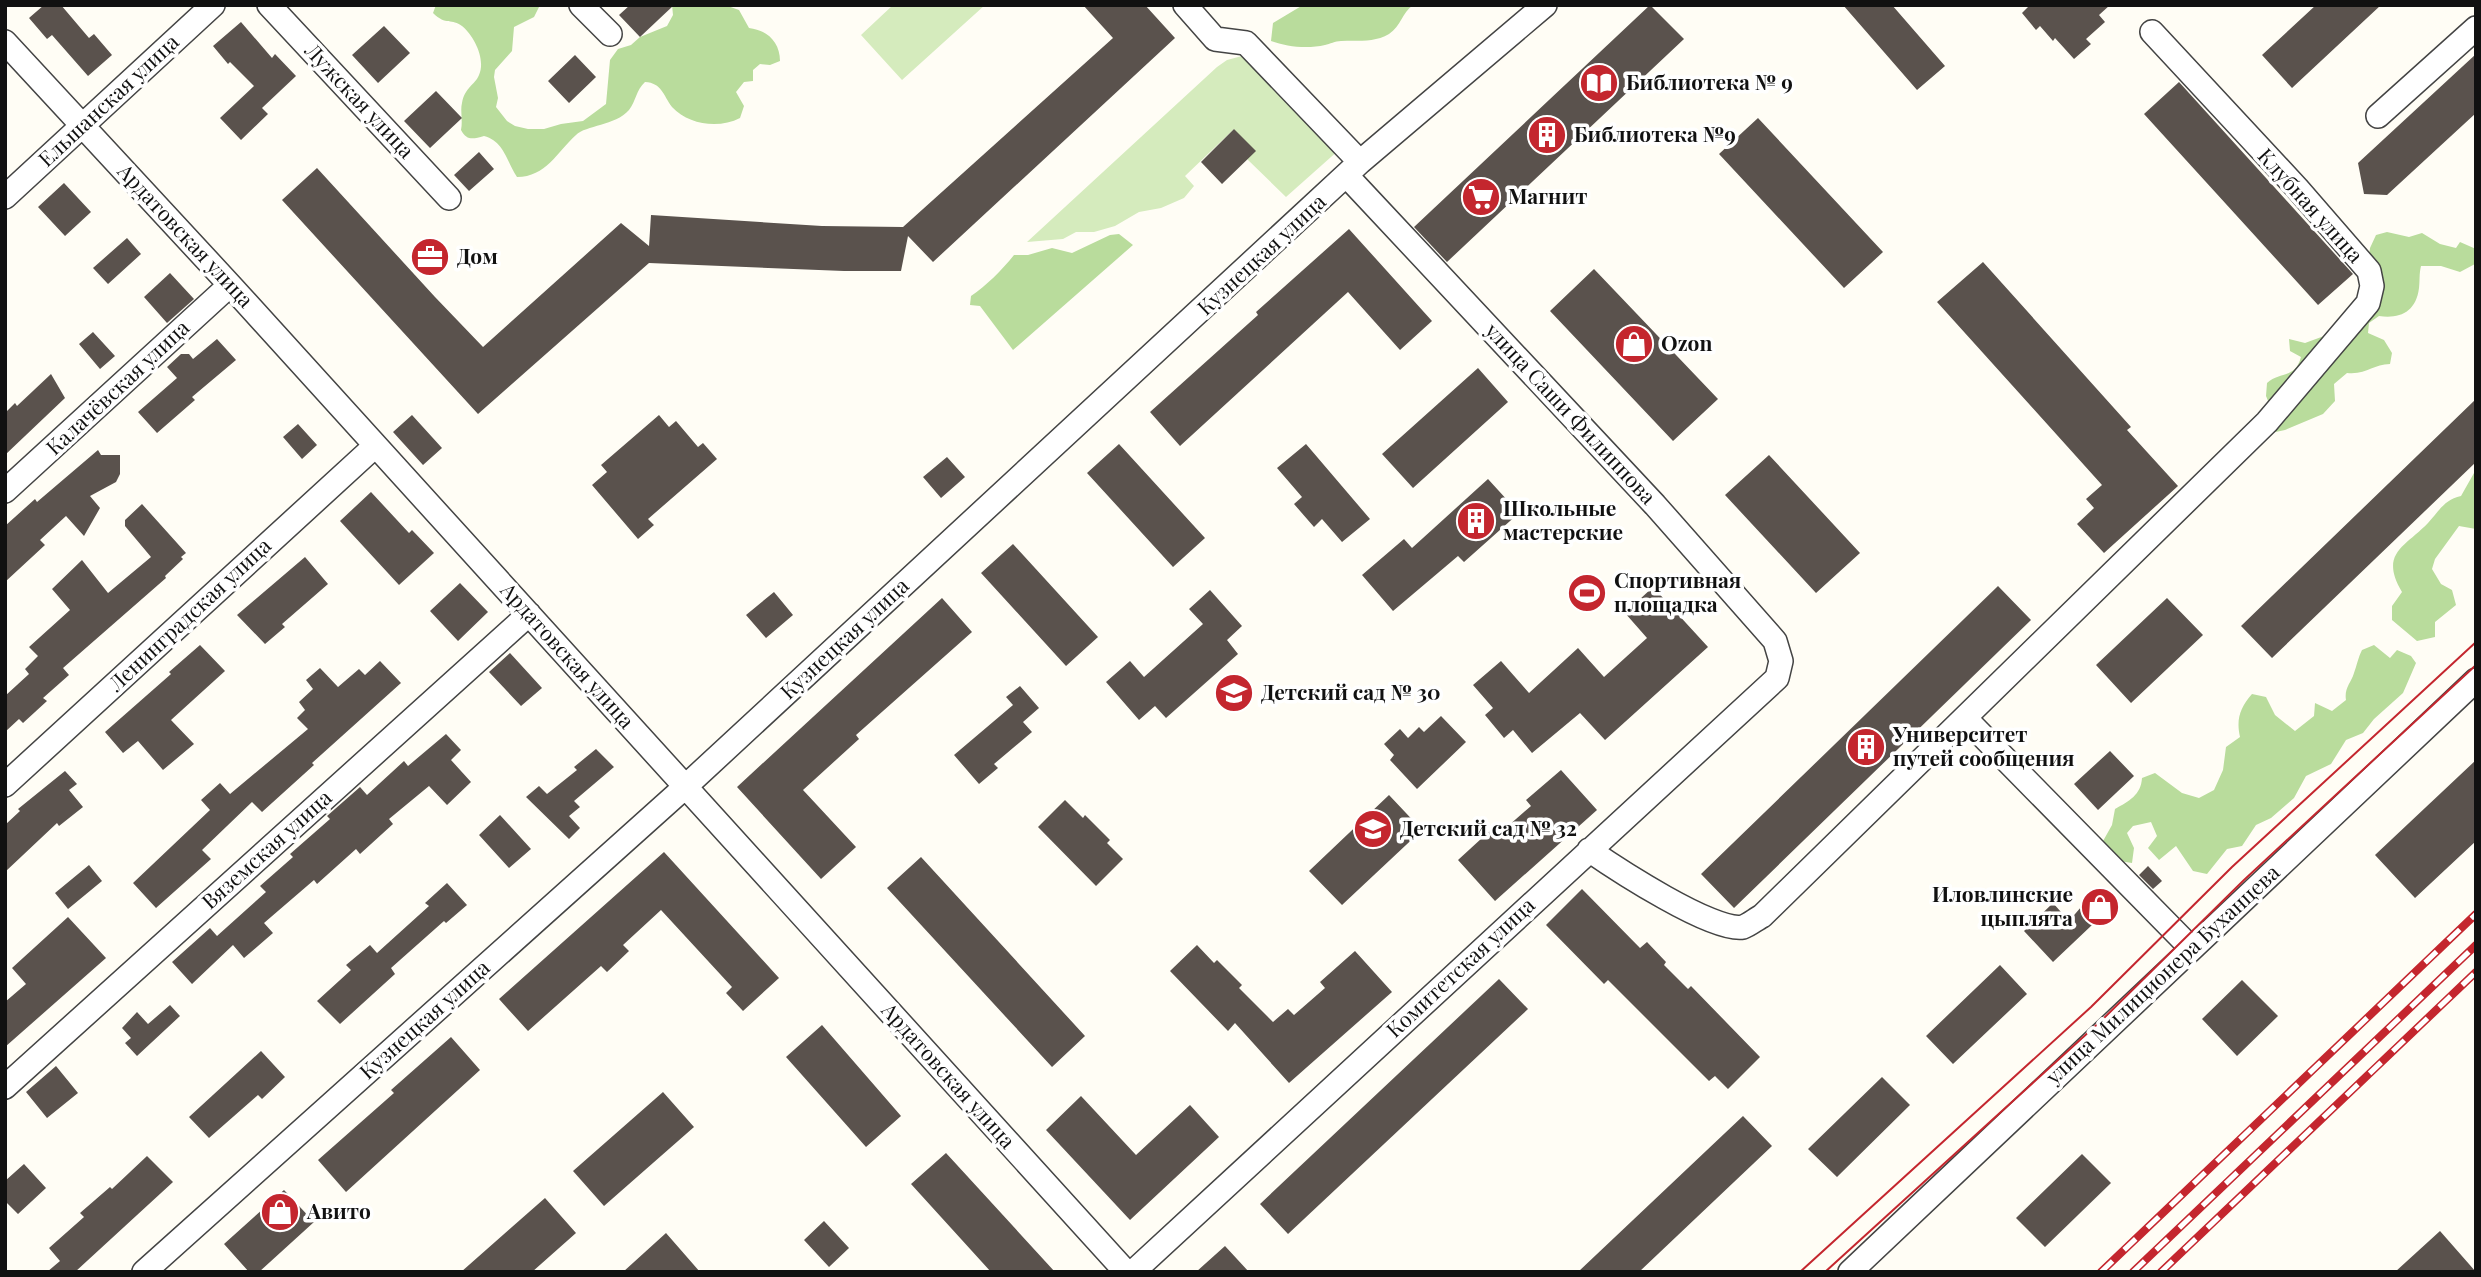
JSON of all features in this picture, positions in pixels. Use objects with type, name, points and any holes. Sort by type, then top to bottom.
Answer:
[{"type":"street","name":"Ельшанская улица","points":[[5,197],[213,5]]},
{"type":"street","name":"Лужская улица","points":[[269,5],[449,198]]},
{"type":"street","points":[[581,5],[610,34]]},
{"type":"street","name":"улица Саши Филиппова","points":[[1185,5],[1215,39],[1246,43],[1354,169],[1775,641],[1781,661]]},
{"type":"street","name":"Кузнецкая улица","points":[[144,1272],[685,787],[1354,169],[1545,5]]},
{"type":"street","points":[[2378,116],[2476,28]]},
{"type":"street","name":"Клубная улица","points":[[1589,850],[1650,891],[1723,925],[1743,927],[1762,916],[2267,422],[2368,303],[2372,286],[2369,271],[2297,188],[2152,32]]},
{"type":"street","name":"Ардатовская улица","points":[[5,41],[1126,1272]]},
{"type":"street","name":"Калачёвская улица","points":[[5,491],[230,285]]},
{"type":"street","name":"Ленинградская улица","points":[[5,785],[375,446]]},
{"type":"street","name":"Вяземская улица","points":[[5,1087],[529,614]]},
{"type":"street","name":"Комитетская улица","points":[[1133,1272],[1777,678],[1781,661]]},
{"type":"street","name":"улица Милиционера Буханцева","points":[[1850,1272],[2476,680]]},
{"type":"street","points":[[1965,718],[2191,948]]},
{"type":"green space","points":[[436,5],[540,5],[534,17],[514,27],[512,51],[495,70],[494,77],[498,98],[496,107],[507,121],[528,129],[544,129],[583,121],[606,104],[610,60],[618,49],[667,26],[673,15],[672,5],[725,5],[739,10],[749,28],[761,31],[771,38],[778,48],[780,61],[770,65],[760,64],[753,70],[753,81],[744,82],[736,92],[744,106],[740,118],[714,124],[687,118],[672,107],[659,87],[645,82],[629,110],[623,115],[581,132],[536,173],[517,177],[496,142],[484,136],[468,138],[461,130],[462,103],[465,93],[479,75],[480,55],[471,36],[462,26],[433,13]]},
{"type":"green space","points":[[893,5],[985,5],[902,80],[861,35]]},
{"type":"green space","points":[[1303,5],[1413,5],[1393,31],[1377,39],[1339,41],[1305,47],[1271,41],[1273,23]]},
{"type":"green space","points":[[1242,56],[1251,59],[1340,149],[1286,197],[1247,159],[1234,129],[1185,176],[1194,186],[1184,198],[1161,208],[1139,212],[1115,226],[1094,232],[1076,232],[1063,239],[1027,242],[1217,67],[1227,60]]},
{"type":"green space","points":[[2387,232],[2409,237],[2422,233],[2440,244],[2456,248],[2460,242],[2476,249],[2475,264],[2460,272],[2441,266],[2421,266],[2419,288],[2411,308],[2400,315],[2379,316],[2369,323],[2368,333],[2384,340],[2392,353],[2390,364],[2347,373],[2334,384],[2335,401],[2323,414],[2271,433],[2267,383],[2295,369],[2301,357],[2290,351],[2289,339],[2305,343],[2335,332],[2354,306],[2376,235]]},
{"type":"green space","points":[[1119,234],[1133,245],[1013,350],[980,306],[970,305],[971,296],[994,277],[1014,255],[1028,255],[1052,248],[1072,253],[1110,235]]},
{"type":"green space","points":[[2474,473],[2476,529],[2459,526],[2435,559],[2432,569],[2441,584],[2452,590],[2456,605],[2435,622],[2435,637],[2417,641],[2392,620],[2392,606],[2402,592],[2393,568],[2394,559],[2404,545],[2443,506],[2461,496]]},
{"type":"green space","points":[[2374,645],[2390,658],[2397,650],[2411,656],[2416,663],[2403,693],[2374,719],[2363,733],[2346,740],[2331,764],[2306,776],[2294,798],[2271,818],[2256,825],[2242,846],[2227,849],[2207,874],[2193,871],[2176,846],[2159,860],[2148,848],[2157,836],[2151,822],[2133,826],[2127,833],[2134,848],[2132,863],[2113,860],[2098,850],[2112,825],[2115,809],[2137,793],[2142,778],[2155,773],[2182,793],[2199,798],[2214,790],[2223,770],[2226,747],[2240,737],[2240,714],[2252,694],[2266,697],[2275,715],[2295,731],[2314,716],[2315,703],[2332,711],[2346,700],[2347,689],[2362,650]]},
{"type":"building","points":[[44,5],[61,5],[89,38],[94,34],[112,55],[88,76],[52,35],[47,39],[29,18]]},
{"type":"building","points":[[630,5],[674,5],[640,37],[619,15]]},
{"type":"building","points":[[1083,5],[1145,5],[1175,38],[933,262],[908,236],[901,271],[649,263],[478,414],[282,200],[317,168],[483,347],[621,223],[649,246],[651,215],[822,226],[903,227],[1113,38]]},
{"type":"building","name":"Библиотека №9","points":[[1650,5],[1684,39],[1447,262],[1414,227]]},
{"type":"building","points":[[1843,5],[1892,5],[1945,66],[1917,90]]},
{"type":"building","points":[[2030,5],[2110,5],[2099,15],[2105,22],[2086,39],[2091,44],[2074,59],[2040,26],[2036,30],[2022,13]]},
{"type":"building","points":[[2316,5],[2381,5],[2292,88],[2262,55]]},
{"type":"building","points":[[241,22],[272,58],[275,54],[296,76],[262,108],[268,114],[241,140],[220,118],[254,86],[230,62],[228,64],[213,46]]},
{"type":"building","points":[[384,26],[410,53],[378,83],[352,55]]},
{"type":"building","points":[[2476,54],[2476,113],[2387,195],[2364,194],[2358,163]]},
{"type":"building","points":[[575,55],[596,77],[569,103],[548,81]]},
{"type":"building","points":[[2179,82],[2353,274],[2318,305],[2144,114]]},
{"type":"building","points":[[436,91],[462,118],[430,148],[404,121]]},
{"type":"building","points":[[1758,118],[1883,252],[1844,288],[1719,154]]},
{"type":"building","points":[[1234,129],[1256,151],[1222,184],[1201,162]]},
{"type":"building","points":[[479,152],[494,169],[469,191],[454,175]]},
{"type":"building","points":[[64,183],[91,212],[65,236],[38,207]]},
{"type":"building","points":[[1349,229],[1432,321],[1400,350],[1348,292],[1180,446],[1150,412]]},
{"type":"building","points":[[127,238],[141,254],[108,284],[93,268]]},
{"type":"building","points":[[1983,262],[2131,427],[2127,430],[2178,486],[2104,553],[2077,524],[2094,508],[2086,499],[2102,485],[1937,302]]},
{"type":"building","points":[[1594,269],[1718,399],[1673,441],[1550,311]]},
{"type":"building","points":[[170,273],[194,299],[167,323],[144,297]]},
{"type":"building","points":[[93,332],[115,356],[100,369],[79,344]]},
{"type":"building","points":[[217,339],[236,360],[192,397],[195,400],[157,433],[138,412],[177,378],[167,367],[181,354],[189,354],[193,359]]},
{"type":"building","points":[[1478,368],[1508,402],[1413,488],[1382,454]]},
{"type":"building","points":[[51,374],[65,398],[5,455],[5,413],[15,403],[17,406]]},
{"type":"building","points":[[2476,399],[2476,462],[2272,658],[2241,626]]},
{"type":"building","points":[[412,415],[442,448],[423,465],[393,432]]},
{"type":"building","points":[[659,415],[669,427],[676,421],[698,447],[703,443],[717,459],[648,519],[654,525],[638,539],[592,485],[607,472],[601,465]]},
{"type":"building","points":[[298,424],[317,445],[302,459],[283,437]]},
{"type":"building","points":[[1119,444],[1205,538],[1173,567],[1087,473]]},
{"type":"building","points":[[1306,444],[1370,519],[1342,542],[1322,519],[1314,527],[1294,504],[1302,497],[1277,468]]},
{"type":"building","points":[[98,450],[101,455],[120,455],[120,474],[116,482],[90,496],[100,508],[84,536],[66,516],[40,540],[45,545],[5,582],[5,526]]},
{"type":"building","points":[[1769,455],[1860,553],[1816,593],[1725,495]]},
{"type":"building","points":[[947,457],[965,477],[941,498],[923,477]]},
{"type":"building","points":[[1488,479],[1519,513],[1464,562],[1458,556],[1393,611],[1362,575],[1404,539],[1412,548]]},
{"type":"building","points":[[371,492],[409,533],[412,530],[434,553],[399,585],[340,521]]},
{"type":"building","points":[[142,504],[186,553],[181,557],[183,559],[166,578],[63,668],[69,675],[43,698],[47,701],[23,723],[19,719],[5,732],[5,696],[29,674],[25,669],[38,656],[29,647],[70,610],[52,589],[82,560],[108,593],[151,557],[125,526],[125,520]]},
{"type":"building","points":[[1013,544],[1098,637],[1066,666],[981,573]]},
{"type":"building","points":[[305,557],[328,584],[282,624],[285,627],[265,644],[237,615]]},
{"type":"building","points":[[460,583],[488,612],[458,641],[430,611]]},
{"type":"building","name":"Университет путей сообщения","points":[[1998,586],[2031,620],[1734,908],[1701,874]]},
{"type":"building","points":[[1653,587],[1708,647],[1605,740],[1580,713],[1532,753],[1513,730],[1504,738],[1485,715],[1493,708],[1473,685],[1501,661],[1529,693],[1578,648],[1604,677],[1647,638],[1625,613]]},
{"type":"building","points":[[1210,590],[1242,626],[1227,640],[1238,654],[1166,718],[1155,706],[1139,720],[1106,682],[1130,661],[1144,677],[1203,624],[1189,609]]},
{"type":"building","points":[[774,592],[793,615],[766,638],[746,615]]},
{"type":"building","points":[[942,598],[972,632],[856,735],[859,739],[803,790],[856,847],[821,879],[737,787]]},
{"type":"building","points":[[2167,598],[2203,635],[2131,703],[2096,665]]},
{"type":"building","points":[[200,645],[225,671],[171,720],[194,744],[163,770],[138,741],[123,753],[105,732]]},
{"type":"building","points":[[510,653],[542,688],[521,706],[489,672]]},
{"type":"building","points":[[380,661],[401,683],[262,812],[252,802],[202,850],[211,859],[156,908],[133,883],[210,810],[201,800],[220,783],[230,794],[308,729],[297,718],[305,710],[299,702],[313,689],[306,680],[320,668],[338,687],[359,669],[365,675]]},
{"type":"building","points":[[1020,686],[1039,708],[1023,722],[1032,732],[994,764],[998,768],[979,784],[954,755],[1013,705],[1006,697]]},
{"type":"building","points":[[1441,716],[1466,742],[1417,789],[1390,760],[1394,755],[1384,744],[1400,729],[1408,738],[1419,727],[1424,732]]},
{"type":"building","points":[[446,734],[461,750],[451,760],[471,782],[447,805],[429,786],[389,819],[393,824],[360,854],[356,849],[317,884],[314,880],[264,923],[273,933],[244,958],[233,945],[192,984],[172,962],[210,928],[217,936],[266,892],[260,886],[293,857],[290,854],[330,819],[327,816],[360,787],[367,795],[404,761],[408,766]]},
{"type":"building","points":[[596,749],[614,767],[574,801],[580,807],[569,816],[580,828],[569,839],[526,797],[539,786],[547,794],[577,770],[574,767]]},
{"type":"building","points":[[2110,751],[2134,776],[2098,810],[2074,784]]},
{"type":"building","points":[[2476,760],[2476,841],[2415,898],[2375,855]]},
{"type":"building","points":[[1561,770],[1597,810],[1495,901],[1458,860],[1494,827],[1500,833],[1531,806],[1526,800]]},
{"type":"building","points":[[65,771],[77,784],[69,790],[83,807],[59,826],[57,823],[5,872],[5,825],[20,811],[18,809]]},
{"type":"building","points":[[1389,795],[1422,830],[1342,905],[1309,871]]},
{"type":"building","points":[[1065,800],[1110,840],[1107,843],[1123,859],[1096,886],[1038,827]]},
{"type":"building","points":[[500,815],[531,849],[509,868],[479,835]]},
{"type":"building","points":[[664,852],[779,978],[743,1011],[726,993],[732,987],[661,910],[623,945],[629,951],[607,972],[601,966],[528,1031],[499,999]]},
{"type":"building","points":[[921,857],[1085,1036],[1052,1067],[887,888]]},
{"type":"building","points":[[89,865],[102,881],[68,909],[55,893]]},
{"type":"building","points":[[2148,866],[2162,881],[2153,889],[2139,875]]},
{"type":"building","points":[[447,883],[467,905],[446,923],[444,921],[391,968],[395,974],[340,1024],[317,1001],[351,970],[346,965],[370,945],[377,953],[429,906],[425,903]]},
{"type":"building","points":[[1582,889],[1640,948],[1647,942],[1666,962],[1664,965],[1688,989],[1691,986],[1760,1057],[1728,1089],[1715,1076],[1709,1081],[1608,980],[1604,984],[1546,925]]},
{"type":"building","points":[[2094,892],[2111,907],[2053,962],[2024,931],[2053,903],[2069,921]]},
{"type":"building","points":[[68,917],[106,958],[5,1047],[5,1002],[26,984],[12,968]]},
{"type":"building","points":[[1197,945],[1214,963],[1217,960],[1242,985],[1239,988],[1273,1022],[1288,1009],[1294,1015],[1325,988],[1320,982],[1355,951],[1392,992],[1289,1083],[1235,1023],[1228,1031],[1170,971]]},
{"type":"building","points":[[2000,965],[2027,994],[1953,1064],[1926,1036]]},
{"type":"building","points":[[1499,979],[1528,1009],[1288,1234],[1260,1204]]},
{"type":"building","points":[[2242,980],[2278,1016],[2237,1056],[2202,1019]]},
{"type":"building","points":[[170,1005],[180,1016],[137,1056],[125,1043],[131,1038],[122,1028],[137,1012],[148,1024]]},
{"type":"building","points":[[822,1025],[901,1116],[866,1147],[786,1057]]},
{"type":"building","points":[[451,1037],[480,1070],[346,1192],[318,1160],[394,1093],[391,1090]]},
{"type":"building","points":[[261,1051],[285,1077],[262,1099],[258,1095],[209,1138],[189,1117]]},
{"type":"building","points":[[56,1066],[78,1093],[47,1118],[26,1092]]},
{"type":"building","points":[[1882,1077],[1910,1105],[1837,1177],[1808,1149]]},
{"type":"building","points":[[663,1092],[694,1127],[604,1206],[573,1171]]},
{"type":"building","points":[[1081,1096],[1136,1155],[1190,1105],[1219,1137],[1130,1220],[1046,1130]]},
{"type":"building","points":[[1743,1116],[1772,1146],[1639,1272],[1578,1272]]},
{"type":"building","points":[[946,1153],[1055,1272],[991,1272],[911,1184]]},
{"type":"building","points":[[2082,1154],[2111,1183],[2045,1247],[2016,1218]]},
{"type":"building","points":[[147,1156],[173,1182],[75,1272],[47,1272],[60,1261],[49,1248],[84,1217],[80,1213],[110,1187],[112,1189]]},
{"type":"building","points":[[24,1164],[46,1188],[18,1214],[5,1201],[5,1181]]},
{"type":"building","points":[[284,1190],[314,1222],[259,1272],[249,1272],[224,1244]]},
{"type":"building","points":[[545,1198],[576,1233],[532,1272],[461,1272]]},
{"type":"building","points":[[824,1221],[849,1248],[829,1267],[804,1240]]},
{"type":"building","points":[[2440,1231],[2476,1272],[2395,1272]]},
{"type":"building","points":[[666,1233],[700,1272],[623,1272]]},
{"type":"building","points":[[1225,1246],[1249,1272],[1196,1272]]},
{"type":"tram line","points":[[1800,1272],[2091,1007],[2232,867],[2476,642]]},
{"type":"tram line","points":[[1825,1272],[2103,1019],[2244,880],[2476,665]]},
{"type":"railway","points":[[2101,1272],[2476,914]]},
{"type":"railway","points":[[2133,1272],[2476,945]]},
{"type":"railway","points":[[2161,1272],[2476,972]]},
{"type":"place","name":"Библиотека № 9","points":[[1599,83]]},
{"type":"place","name":"Библиотека №9","points":[[1547,135]]},
{"type":"place","name":"Магнит","points":[[1481,197]]},
{"type":"place","name":"Дом","points":[[430,257]]},
{"type":"place","name":"Ozon","points":[[1634,344]]},
{"type":"place","name":"Школьные мастерские","points":[[1476,521]]},
{"type":"place","name":"Спортивная площадка","points":[[1587,593]]},
{"type":"place","name":"Детский сад № 30","points":[[1234,693]]},
{"type":"place","name":"Университет путей сообщения","points":[[1866,747]]},
{"type":"place","name":"Детский сад № 32","points":[[1373,829]]},
{"type":"place","name":"Иловлинские цыплята","points":[[2100,907]]},
{"type":"place","name":"Авито","points":[[280,1212]]}]
